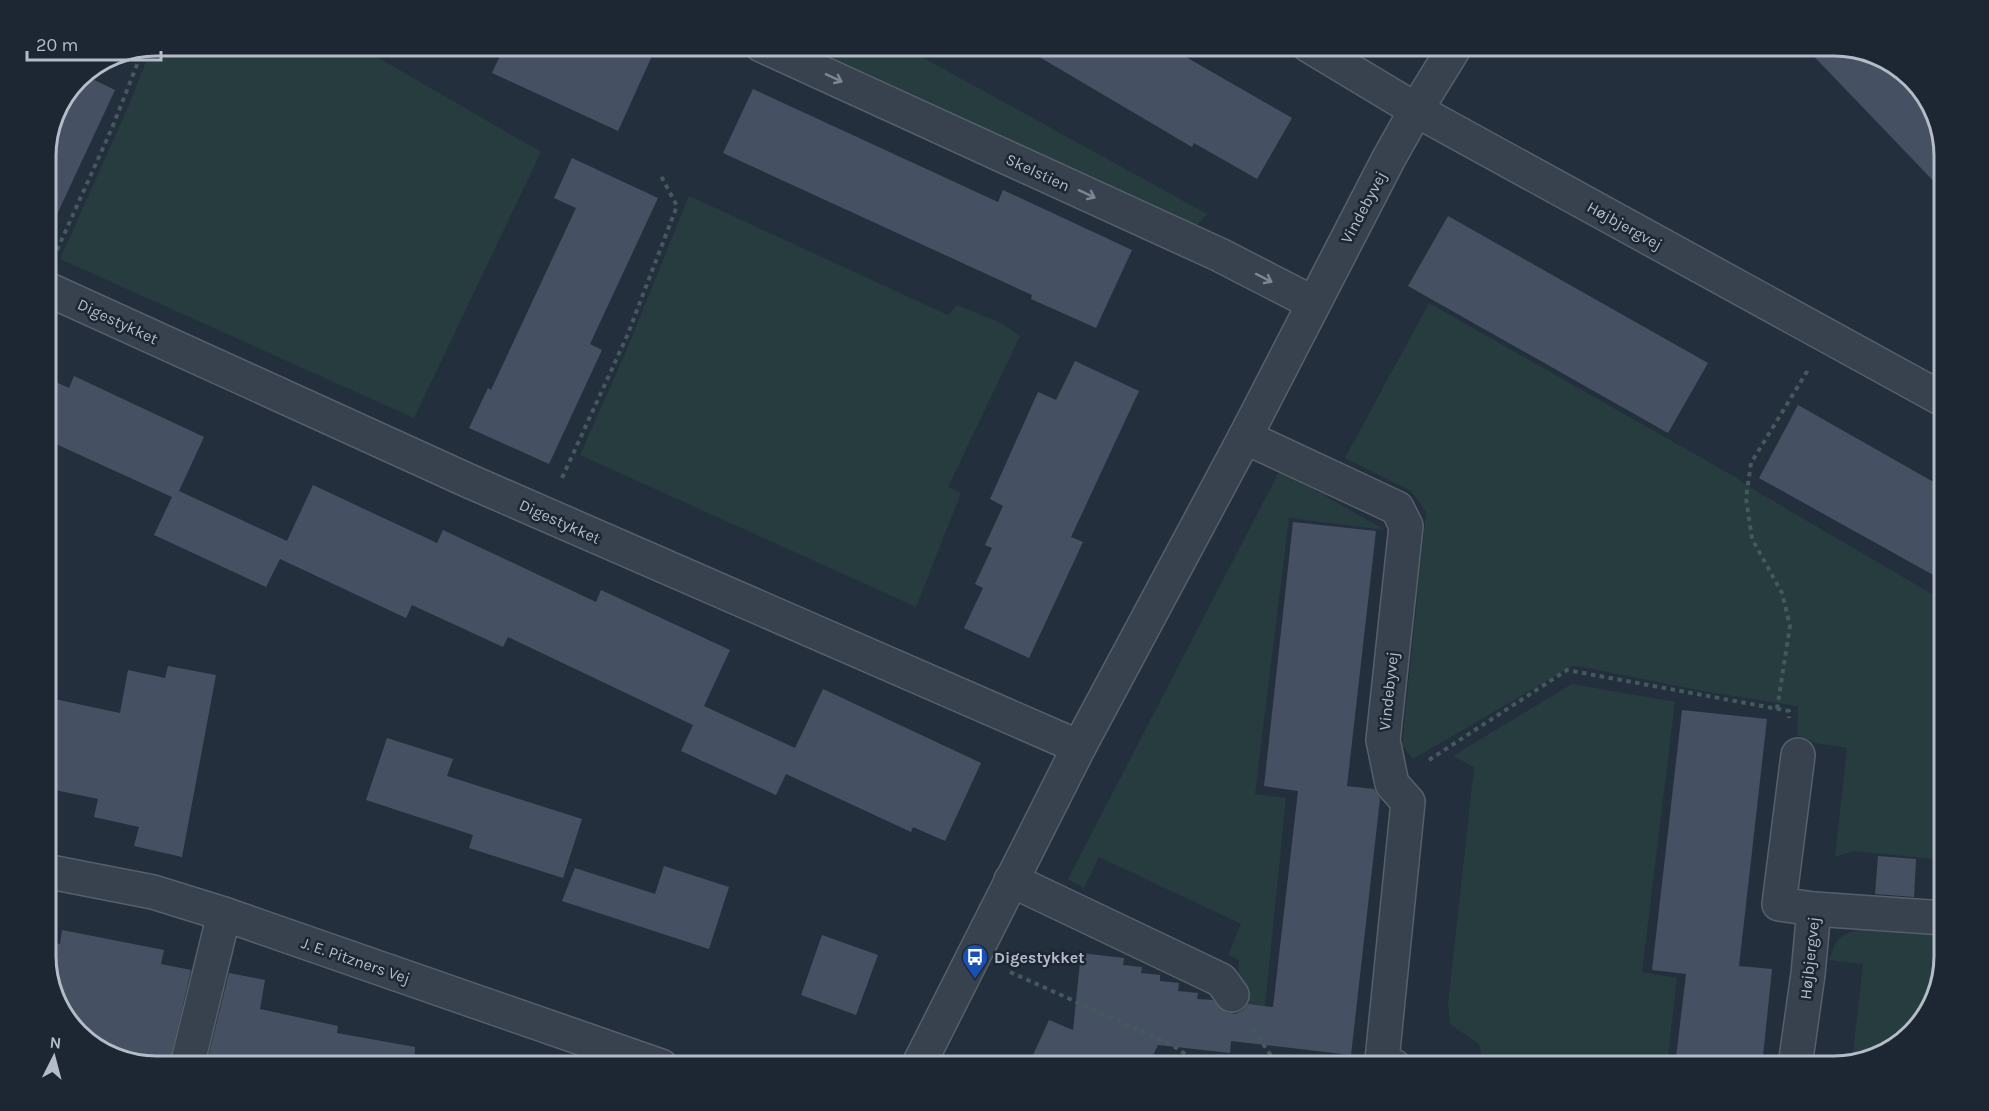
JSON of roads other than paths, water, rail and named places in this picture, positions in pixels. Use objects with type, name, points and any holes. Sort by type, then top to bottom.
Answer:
[{"type":"street","name":"Skelstien","points":[[785,56],[1220,255],[1313,303]]},
{"type":"street","name":"Højbjergvej","points":[[1326,56],[1416,110],[1933,394]]},
{"type":"street","name":"Vindebyvej","points":[[923,1056],[1079,747],[1416,110],[1449,56]]},
{"type":"street","name":"Digestykket","points":[[56,276],[545,515],[1079,747]]},
{"type":"street","name":"Vindebyvej","points":[[1245,437],[1397,508],[1406,526],[1383,740],[1392,784],[1408,802],[1382,1056]]},
{"type":"street","points":[[1798,755],[1779,904],[1814,909]]},
{"type":"street","name":"J. E. Pitzners Vej","points":[[56,873],[153,892],[224,914],[632,1056]]},
{"type":"street","points":[[1011,880],[1221,980],[1232,995]]},
{"type":"street","name":"Højbjergvej","points":[[1796,1056],[1814,909],[1934,917]]},
{"type":"street","points":[[189,1056],[224,914]]},
{"type":"place","name":"Digestykket","points":[[975,980]]}]
